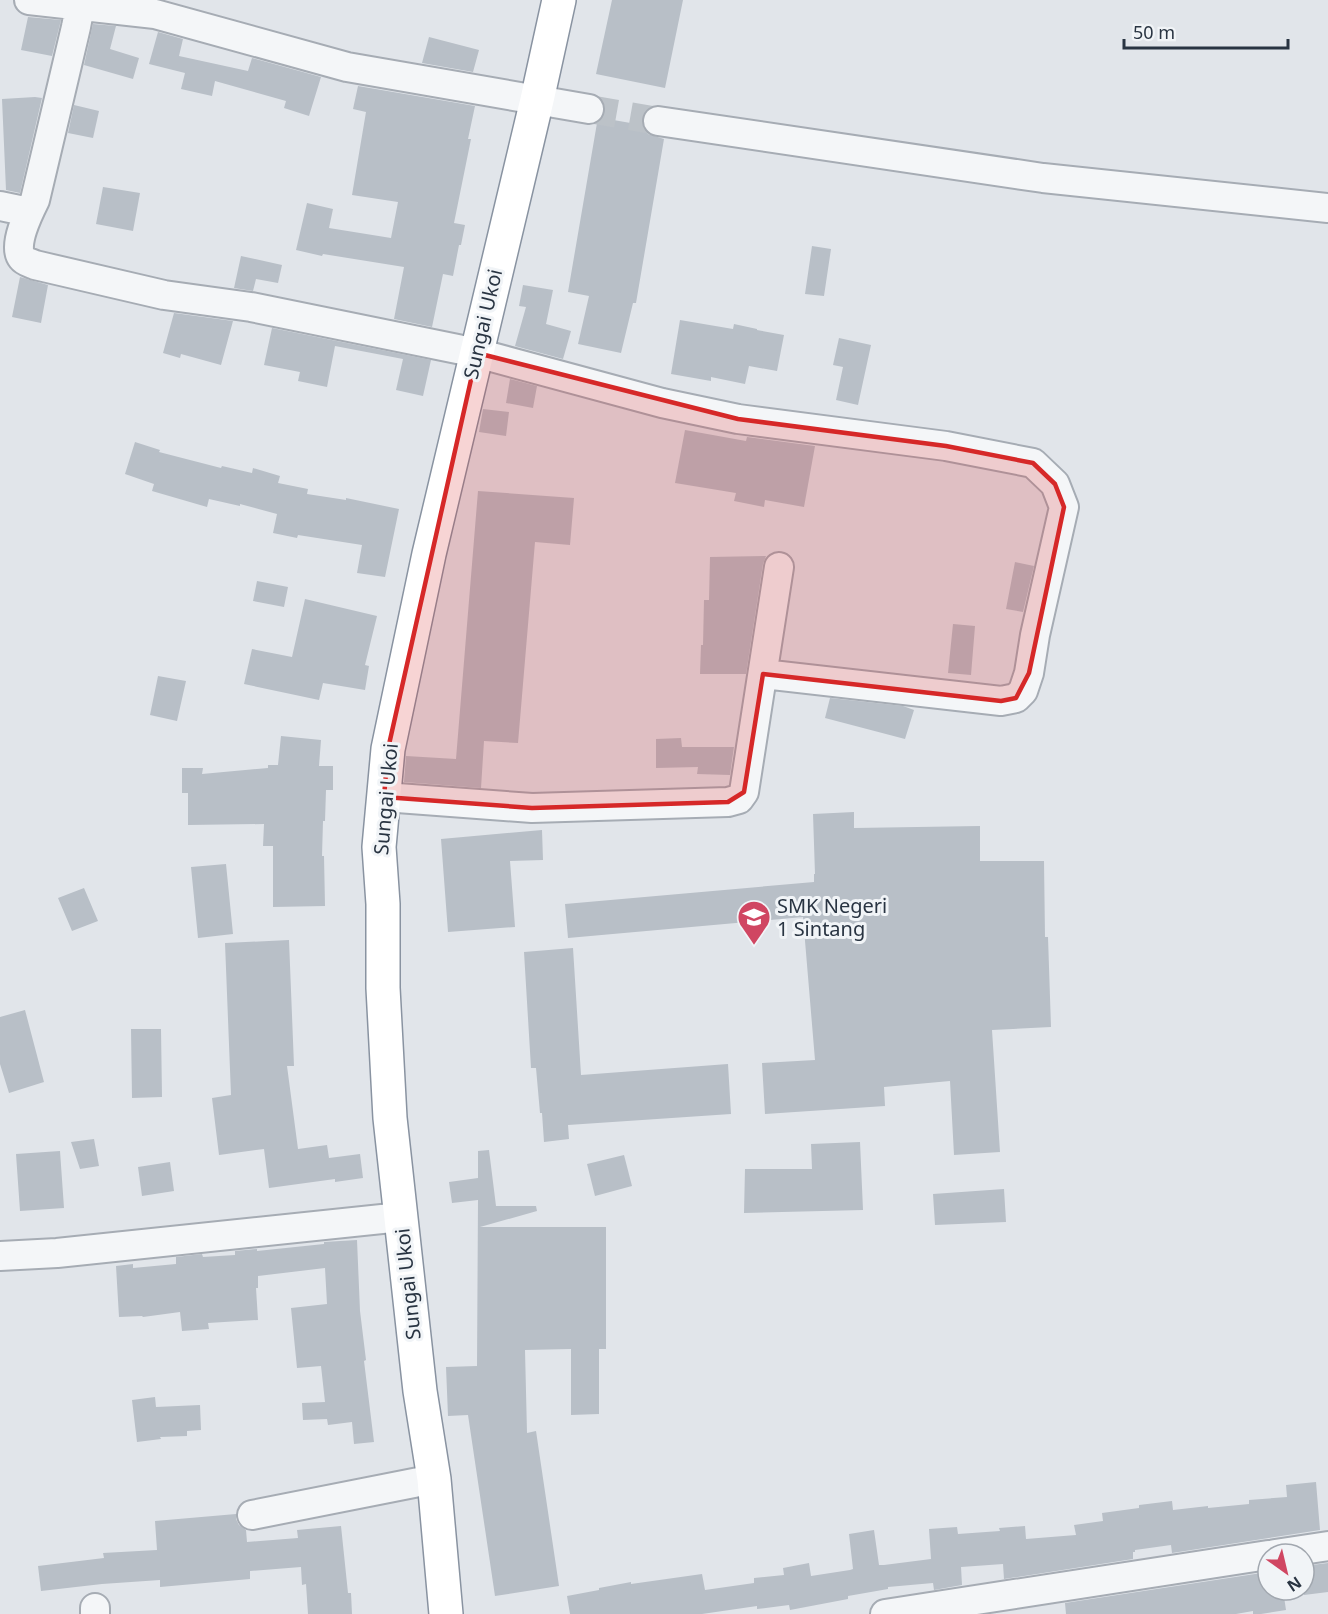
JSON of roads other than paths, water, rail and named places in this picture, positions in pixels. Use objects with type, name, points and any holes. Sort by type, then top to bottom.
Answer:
[{"type":"highway","name":"Sungai Ukoi","points":[[446,1614],[434,1479],[420,1391],[390,1118],[379,847],[388,749],[424,577],[559,0]]},
{"type":"street","points":[[29,0],[155,14],[347,67],[589,109]]},
{"type":"street","points":[[80,6],[35,200],[24,224],[18,248],[23,259],[35,265],[164,295],[251,307],[477,353],[662,403],[738,419],[946,446],[1033,463],[1055,484],[1064,507],[1035,635],[1029,673],[1023,691],[1017,698],[1000,701],[763,675]]},
{"type":"street","points":[[658,121],[1043,178],[1328,208]]},
{"type":"street","points":[[0,206],[29,212]]},
{"type":"street","points":[[384,797],[532,808],[728,802],[739,799],[744,792],[779,567]]},
{"type":"street","points":[[0,1256],[57,1253],[401,1217]]},
{"type":"street","points":[[252,1515],[434,1479]]},
{"type":"street","points":[[885,1614],[940,1610],[1256,1557]]},
{"type":"tunnel","points":[[589,109],[658,121]]},
{"type":"place","name":"SMK Negeri 1 Sintang","points":[[754,946]]}]
